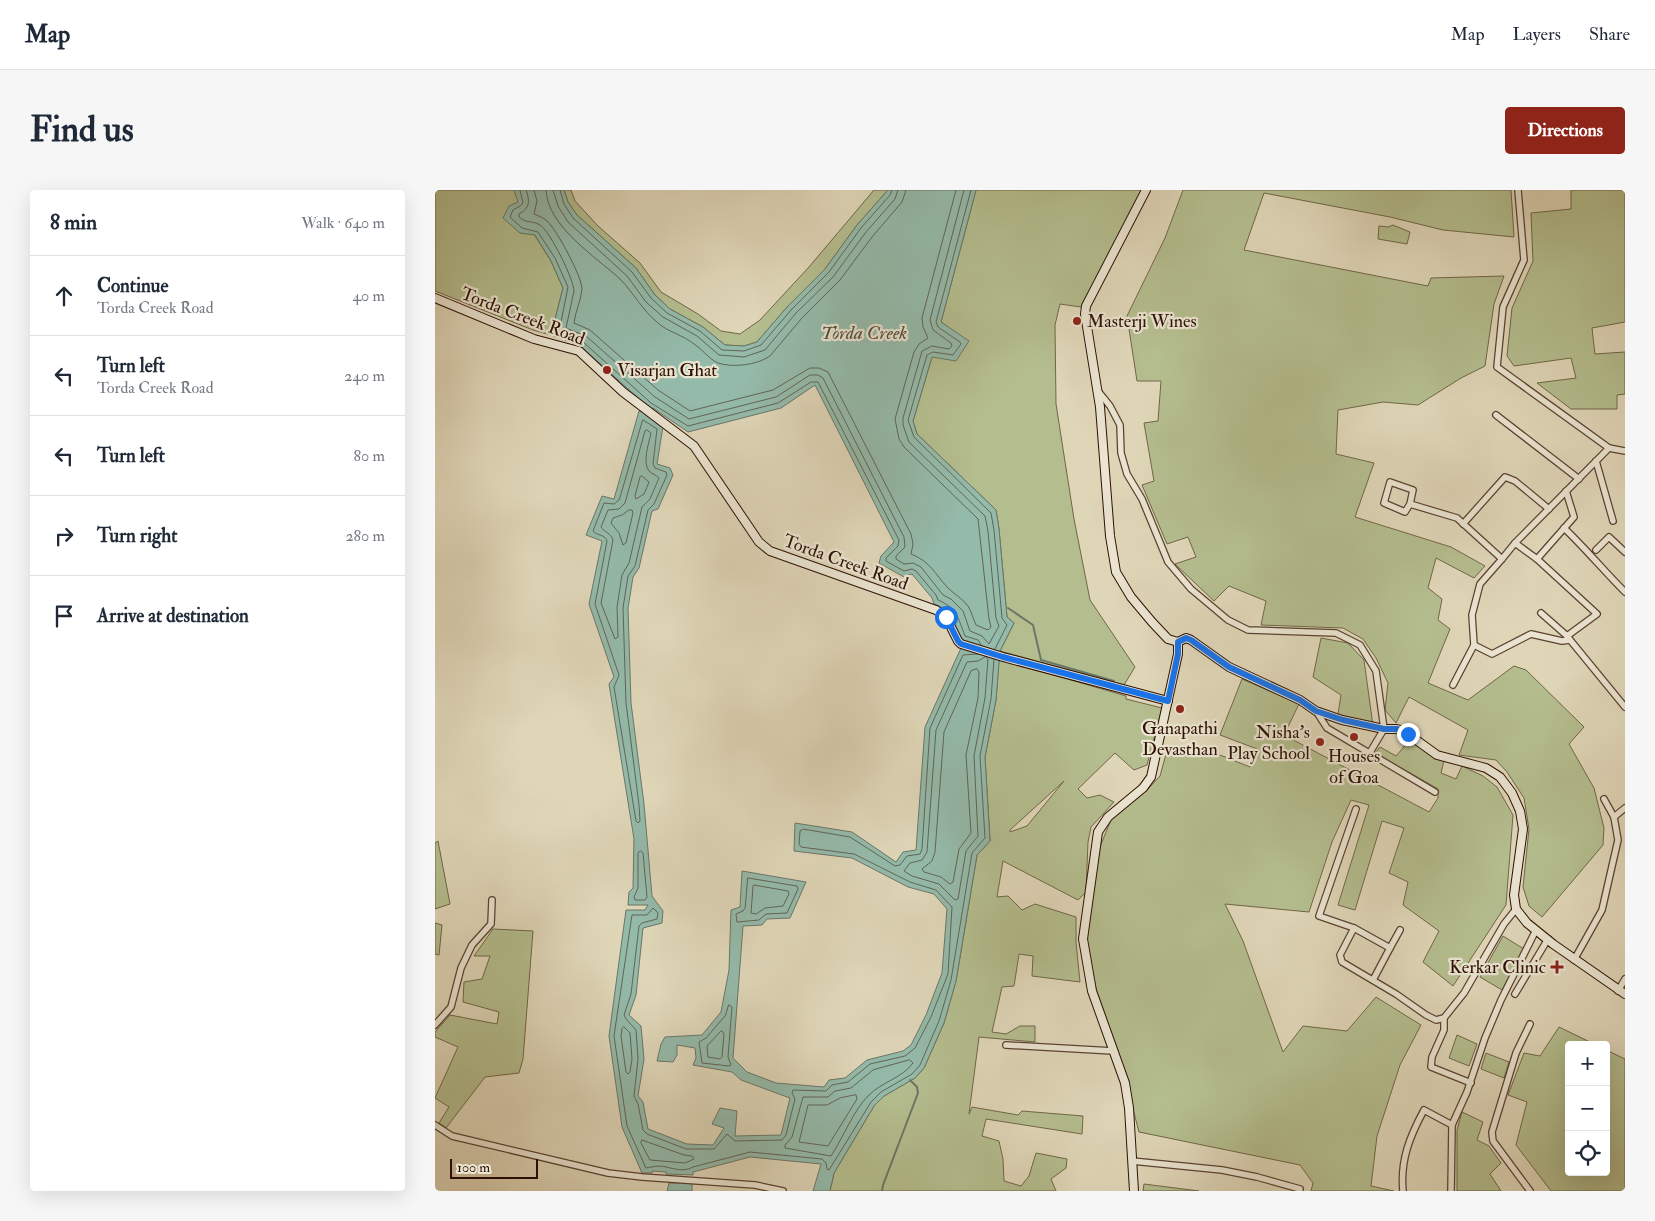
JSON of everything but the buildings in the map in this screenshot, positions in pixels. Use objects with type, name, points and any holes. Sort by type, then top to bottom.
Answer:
[{"type":"street","points":[[1145,190],[1086,306],[1085,314],[1098,390],[1110,536],[1116,572],[1131,597],[1168,639],[1178,642],[1186,638],[1191,640],[1229,667],[1300,700],[1316,711],[1343,720],[1384,729],[1397,729],[1408,734],[1437,755],[1486,768],[1500,777],[1512,793],[1520,811],[1523,830],[1514,895],[1516,908],[1527,923],[1574,960],[1621,993],[1625,980]]},
{"type":"street","points":[[1518,190],[1524,260],[1503,307],[1497,367],[1609,448],[1625,451]]},
{"type":"street","name":"Torda Creek Road","points":[[435,298],[534,339],[579,351],[623,392],[694,446],[764,548],[936,610],[946,617],[961,644],[1168,701]]},
{"type":"street","points":[[1098,390],[1110,406],[1120,425],[1121,453],[1127,474],[1142,499],[1168,562],[1191,589],[1229,620],[1248,630],[1336,633],[1360,645],[1376,671],[1384,729],[1369,754]]},
{"type":"street","points":[[1497,415],[1579,479]]},
{"type":"street","points":[[1453,685],[1473,645],[1472,615],[1480,584],[1515,543],[1609,448]]},
{"type":"street","points":[[1596,461],[1613,521]]},
{"type":"street","points":[[1463,524],[1505,477],[1515,481],[1549,509]]},
{"type":"street","points":[[1390,482],[1413,490],[1410,504],[1405,512],[1384,503],[1390,482]]},
{"type":"street","points":[[1537,559],[1574,516],[1566,491]]},
{"type":"street","points":[[1410,504],[1457,518],[1501,559]]},
{"type":"street","points":[[1564,528],[1625,592]]},
{"type":"street","points":[[1596,550],[1609,537],[1625,552]]},
{"type":"street","points":[[1473,645],[1492,654],[1531,634],[1562,641],[1569,638],[1597,614],[1537,559],[1515,543]]},
{"type":"street","points":[[1541,613],[1569,638],[1625,707]]},
{"type":"street","points":[[1134,1191],[1129,1108],[1125,1083],[1092,991],[1083,939],[1098,832],[1108,817],[1143,788],[1151,777],[1178,654],[1178,642]]},
{"type":"street","points":[[1316,711],[1327,728],[1435,792]]},
{"type":"street","points":[[1574,960],[1602,910],[1618,840],[1613,817],[1604,799]]},
{"type":"street","points":[[1613,817],[1625,808]]},
{"type":"street","points":[[1356,809],[1319,916],[1355,928],[1390,948]]},
{"type":"street","points":[[435,1025],[451,1007],[461,968],[471,945],[491,924],[492,900]]},
{"type":"street","points":[[1471,1083],[1431,1067],[1432,1057],[1444,1030],[1444,1018],[1464,992],[1504,924],[1516,908]]},
{"type":"street","points":[[1355,928],[1341,955],[1341,962],[1396,994],[1426,1015],[1436,1020],[1444,1018]]},
{"type":"street","points":[[1373,980],[1400,930]]},
{"type":"street","points":[[1451,1191],[1452,1125],[1471,1083],[1485,1038],[1501,1000],[1536,930]]},
{"type":"street","points":[[1515,994],[1548,939]]},
{"type":"street","points":[[1530,1024],[1516,1053],[1492,1132],[1493,1141],[1530,1191]]},
{"type":"street","points":[[1006,1045],[1113,1051]]},
{"type":"street","points":[[1403,1191],[1402,1171],[1410,1136],[1424,1110],[1452,1125]]},
{"type":"street","points":[[435,1125],[452,1136],[608,1173],[755,1185],[783,1191]]},
{"type":"street","points":[[1132,1161],[1222,1170],[1299,1189]]},
{"type":"shaded area","points":[[435,190],[514,190],[519,202],[520,233],[534,234],[551,261],[563,288],[551,335],[533,330],[435,291]]},
{"type":"shaded area","points":[[564,190],[571,190],[575,201],[598,226],[640,263],[661,292],[698,314],[721,331],[740,334],[760,320],[809,267],[874,190],[888,190],[857,225],[825,269],[788,306],[757,342],[744,346],[725,345],[703,327],[670,309],[655,295],[636,268],[577,215],[568,202]]},
{"type":"shaded area","points":[[976,190],[1145,190],[1081,307],[1060,304],[1055,325],[1056,404],[1074,519],[1090,600],[1135,667],[1124,685],[1000,651],[1014,623],[1007,617],[996,510],[917,434],[913,421],[932,357],[968,342],[941,322]]},
{"type":"shaded area","points":[[1183,190],[1511,190],[1514,237],[1443,230],[1390,217],[1264,193],[1244,250],[1428,286],[1431,278],[1504,276],[1494,304],[1485,366],[1461,378],[1418,405],[1383,402],[1338,410],[1336,454],[1374,463],[1355,517],[1451,547],[1485,566],[1474,578],[1436,558],[1428,588],[1442,599],[1438,620],[1450,629],[1428,683],[1468,700],[1514,666],[1526,670],[1584,727],[1569,744],[1594,788],[1604,828],[1603,845],[1542,917],[1529,906],[1523,887],[1529,829],[1524,798],[1507,772],[1496,760],[1459,755],[1468,730],[1409,697],[1396,723],[1385,710],[1388,683],[1376,658],[1363,639],[1343,628],[1261,625],[1266,601],[1229,586],[1214,601],[1175,564],[1196,557],[1188,537],[1167,544],[1142,485],[1154,481],[1144,423],[1158,421],[1161,381],[1137,381],[1127,316],[1165,238]]},
{"type":"shaded area","points":[[1571,190],[1625,190],[1625,322],[1592,328],[1595,354],[1625,352],[1625,394],[1617,395],[1617,409],[1571,409],[1537,383],[1576,378],[1571,358],[1514,366],[1507,356],[1512,308],[1533,261],[1531,213],[1571,209]]},
{"type":"shaded area","points":[[1393,225],[1410,232],[1407,244],[1378,239],[1379,226],[1388,227]]},
{"type":"shaded area","points":[[1321,638],[1348,643],[1364,660],[1373,726],[1338,714],[1341,695],[1313,677]]},
{"type":"shaded area","points":[[999,659],[1126,696],[1126,699],[1162,708],[1147,765],[1134,770],[1115,753],[1078,789],[1087,798],[1100,795],[1114,802],[1091,827],[1088,842],[1086,892],[1078,900],[1003,861],[997,897],[1008,896],[1022,910],[1035,904],[1076,917],[1076,942],[1080,982],[1032,976],[1033,956],[1019,954],[1014,986],[1002,987],[992,1032],[1006,1034],[1020,1026],[1035,1026],[1035,1042],[979,1037],[969,1114],[972,1107],[1018,1115],[1022,1111],[1083,1116],[1082,1134],[986,1119],[982,1136],[999,1141],[1003,1159],[1004,1181],[1021,1186],[1029,1176],[1036,1153],[1067,1159],[1066,1168],[1051,1179],[1056,1191],[830,1191],[834,1173],[874,1106],[884,1096],[915,1078],[924,1068],[944,1023],[956,981],[977,855],[990,841],[985,757],[996,700]],"holes":[[[1064,781],[1027,826],[1010,832]]]},
{"type":"shaded area","points":[[1242,679],[1299,704],[1284,735],[1429,812],[1438,798],[1438,789],[1375,753],[1380,747],[1396,756],[1409,741],[1444,761],[1441,773],[1456,779],[1462,766],[1483,776],[1497,787],[1513,815],[1506,905],[1453,986],[1423,962],[1439,931],[1403,905],[1408,882],[1389,873],[1404,828],[1382,821],[1355,910],[1338,905],[1369,805],[1351,800],[1332,842],[1309,912],[1225,904],[1243,941],[1283,1052],[1303,1026],[1347,1031],[1376,997],[1421,1025],[1400,1065],[1377,1136],[1371,1186],[1394,1191],[1311,1191],[1313,1183],[1300,1165],[1139,1132],[1117,1048],[1097,992],[1085,941],[1100,847],[1112,817],[1148,789],[1160,776],[1168,747],[1220,755],[1250,767],[1260,750],[1220,735]]},
{"type":"shaded area","points":[[438,841],[450,904],[435,909],[435,843]]},
{"type":"shaded area","points":[[435,923],[442,925],[439,955],[435,954]]},
{"type":"shaded area","points":[[493,929],[533,931],[523,1059],[519,1073],[485,1077],[446,1128],[439,1123],[449,1107],[435,1098],[458,1047],[435,1037],[435,1032],[450,1015],[497,1024],[499,1012],[463,1002],[464,982],[482,979],[490,956],[474,956]]},
{"type":"shaded area","points":[[1503,936],[1524,949],[1502,990],[1480,977]]},
{"type":"shaded area","points":[[1559,1027],[1588,1041],[1565,1041],[1565,1176],[1610,1176],[1610,1052],[1625,1059],[1625,1191],[1551,1191],[1516,1145],[1527,1102],[1508,1095],[1524,1053],[1540,1056]]},
{"type":"shaded area","points":[[1457,1035],[1477,1044],[1469,1066],[1449,1058]]},
{"type":"shaded area","points":[[1486,1053],[1509,1062],[1504,1078],[1481,1069]]},
{"type":"shaded area","points":[[1462,1112],[1483,1122],[1477,1140],[1489,1146],[1501,1163],[1490,1174],[1501,1191],[1457,1191],[1457,1130]]},
{"type":"shaded area","points":[[1144,1184],[1199,1191],[1143,1191]]},
{"type":"water","name":"Torda Creek","points":[[514,190],[564,190],[568,202],[577,215],[636,268],[655,295],[670,309],[703,327],[725,345],[744,346],[757,342],[788,306],[825,269],[857,225],[888,190],[976,190],[941,322],[969,341],[956,361],[932,357],[913,421],[917,434],[996,510],[1007,617],[1014,623],[1000,651],[996,700],[985,757],[990,841],[977,855],[956,981],[944,1023],[924,1068],[915,1078],[884,1096],[874,1106],[834,1173],[830,1191],[813,1191],[821,1164],[750,1157],[693,1172],[693,1175],[666,1174],[666,1172],[652,1171],[652,1173],[642,1173],[622,1127],[609,1036],[626,910],[645,910],[648,905],[628,905],[629,892],[633,888],[634,839],[609,684],[614,677],[589,604],[602,541],[586,535],[602,496],[614,499],[639,411],[643,412],[647,406],[579,345],[551,335],[563,288],[551,261],[535,235],[520,233],[503,218],[509,206],[518,202]],"holes":[[[815,385],[894,542],[881,556],[879,563],[904,577],[912,574],[932,598],[934,604],[942,607],[950,614],[960,637],[974,651],[961,648],[925,727],[916,850],[903,852],[896,862],[852,832],[795,823],[794,851],[852,858],[908,887],[934,894],[947,909],[942,973],[926,1015],[911,1045],[903,1051],[867,1060],[845,1078],[829,1080],[824,1087],[776,1083],[747,1072],[733,1058],[743,926],[762,925],[767,919],[790,918],[806,882],[742,871],[740,907],[731,910],[729,970],[721,1012],[702,1035],[665,1037],[661,1044],[657,1061],[673,1062],[677,1055],[677,1045],[695,1048],[696,1058],[693,1065],[732,1072],[741,1080],[790,1098],[781,1135],[735,1136],[737,1111],[720,1108],[712,1124],[724,1128],[713,1145],[687,1144],[648,1129],[643,1102],[638,1096],[644,1059],[641,1026],[629,1015],[636,995],[643,928],[662,923],[663,911],[652,896],[644,804],[631,703],[628,608],[633,577],[639,568],[652,511],[658,509],[673,475],[670,468],[657,464],[663,426],[648,415],[651,409],[653,408],[688,432],[781,408]]]},
{"type":"water","points":[[669,1183],[692,1183],[692,1191],[667,1191]]},
{"type":"waterway","points":[[1008,608],[1033,625],[1041,660],[1114,681]]},
{"type":"waterway","points":[[882,1191],[918,1093],[917,1087],[910,1080]]},
{"type":"place","name":"Masterji Wines","points":[[1077,321]]},
{"type":"place","name":"Visarjan Ghat","points":[[607,370]]},
{"type":"place","name":"Ganapathi Devasthan","points":[[1180,709]]},
{"type":"place","name":"Houses of Goa","points":[[1354,737]]},
{"type":"place","name":"Nisha's Play School","points":[[1320,742]]},
{"type":"place","name":"Kerkar Clinic","points":[[1557,967]]},
{"type":"route","points":[[946,617],[961,644],[1168,701],[1178,654],[1178,642],[1186,638],[1229,667],[1300,700],[1316,711],[1343,720],[1384,729],[1397,729],[1408,734]]}]
